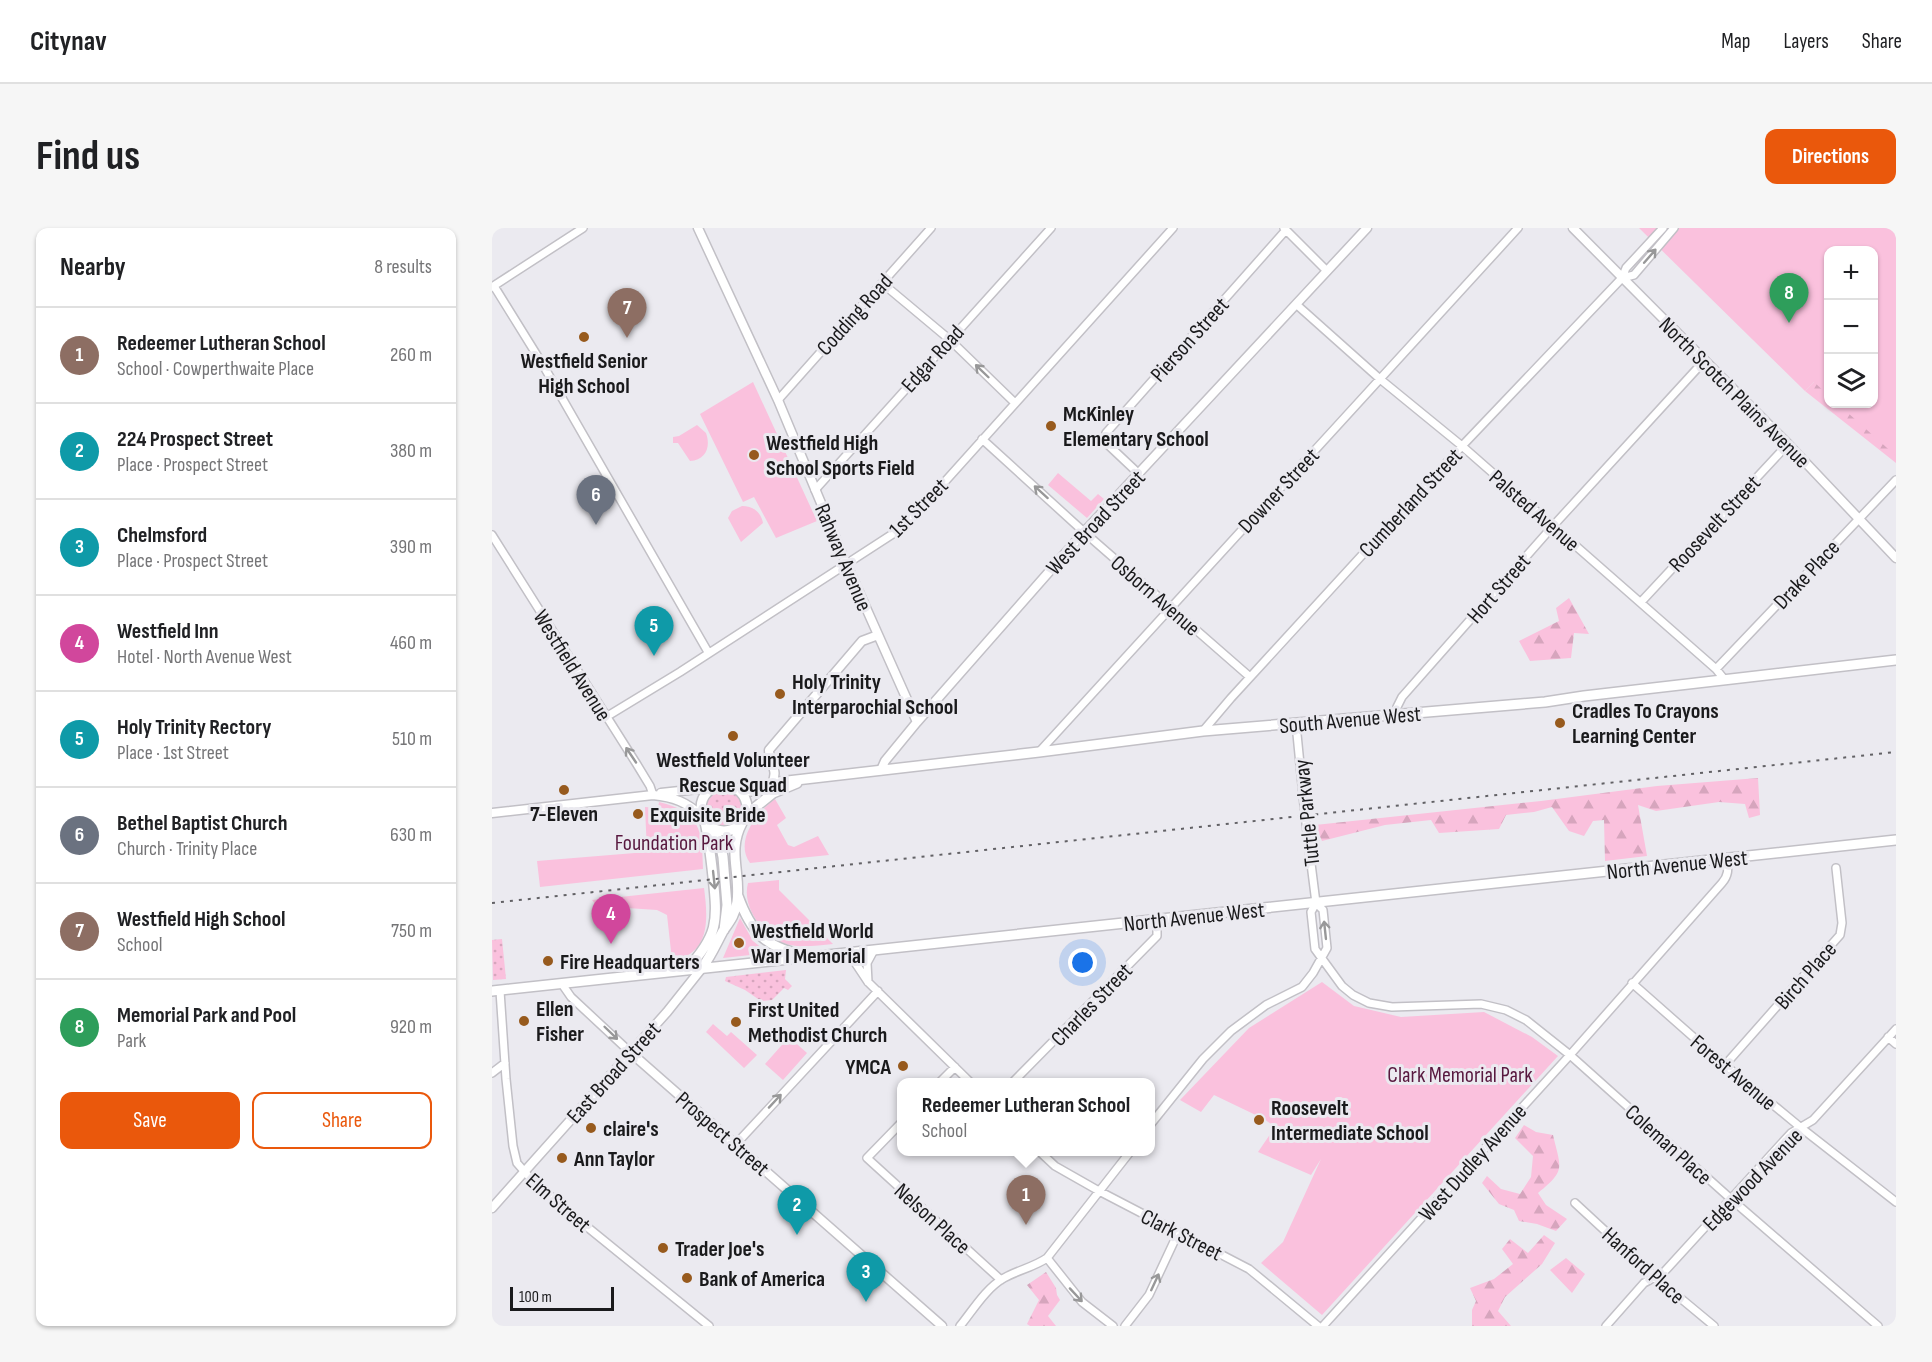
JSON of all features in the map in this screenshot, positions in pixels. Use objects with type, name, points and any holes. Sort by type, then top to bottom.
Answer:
[{"type":"main road","name":"South Avenue West","points":[[737,790],[752,791],[772,783],[1203,731],[1545,702],[1896,660]]},
{"type":"main road","name":"South Avenue West","points":[[745,819],[773,793],[805,780]]},
{"type":"main road","points":[[686,970],[706,947],[716,917],[711,853],[701,806],[704,797],[717,787],[730,786],[746,800],[745,819],[728,831],[720,831],[706,822]]},
{"type":"main road","name":"East Broad Street","points":[[724,930],[731,923],[734,913],[737,893],[734,848],[737,832],[745,819]]},
{"type":"main road","name":"East Broad Street","points":[[702,968],[724,930],[727,905],[720,842],[706,822]]},
{"type":"main road","name":"North Avenue West","points":[[496,991],[1896,840]]},
{"type":"main road","points":[[737,893],[747,919],[767,942],[779,949],[811,957]]},
{"type":"street","points":[[583,228],[493,287],[549,376],[708,652]]},
{"type":"street","name":"Rahway Avenue","points":[[698,228],[778,400],[846,563],[917,722]]},
{"type":"street","name":"Codding Road","points":[[778,400],[931,228]]},
{"type":"street","name":"Edgar Road","points":[[815,490],[1051,228]]},
{"type":"street","name":"1st Street","points":[[606,717],[680,672],[905,526],[1173,228]]},
{"type":"street","name":"West Broad Street","points":[[881,770],[885,761],[917,722],[1084,532],[1367,228]]},
{"type":"street","name":"Downer Street","points":[[1039,752],[1518,228]]},
{"type":"street","name":"North Scotch Plains Avenue","points":[[1573,228],[1788,444],[1896,558]]},
{"type":"street","name":"Cumberland Street","points":[[1203,731],[1461,446],[1622,278],[1626,268],[1663,228]]},
{"type":"street","name":"Cumberland Street","points":[[1622,278],[1634,275],[1674,228]]},
{"type":"street","points":[[1285,229],[1327,271]]},
{"type":"street","name":"Pierson Street","points":[[1139,474],[1104,441],[1106,433],[1285,229]]},
{"type":"street","points":[[882,283],[949,339],[1015,403]]},
{"type":"street","name":"Palsted Avenue","points":[[1297,305],[1641,602],[1716,669],[1724,680]]},
{"type":"street","name":"Hort Street","points":[[1396,714],[1402,698],[1553,526],[1705,360]]},
{"type":"street","name":"Osborn Avenue","points":[[982,439],[1084,532],[1250,677]]},
{"type":"street","name":"Roosevelt Street","points":[[1641,602],[1788,444]]},
{"type":"street","name":"Drake Place","points":[[1716,669],[1896,480]]},
{"type":"street","name":"Westfield Avenue","points":[[492,535],[636,763],[653,795]]},
{"type":"street","points":[[772,783],[776,777],[769,750],[862,641],[878,635]]},
{"type":"street","name":"Tuttle Parkway","points":[[1296,724],[1316,903],[1311,912],[1315,950],[1342,986],[1369,1003],[1392,1007],[1481,1004],[1506,1010],[1526,1020],[1570,1055]]},
{"type":"street","points":[[492,813],[717,787]]},
{"type":"street","points":[[653,795],[680,800],[690,805],[706,822]]},
{"type":"street","name":"West Dudley Avenue","points":[[1323,1326],[1570,1055],[1722,883],[1728,870],[1727,858]]},
{"type":"street","name":"Birch Place","points":[[1725,1065],[1840,935],[1842,923],[1836,868]]},
{"type":"street","name":"Tuttle Parkway","points":[[1155,1119],[1203,1059],[1231,1031],[1266,1005],[1302,987],[1327,948],[1323,910],[1316,903]]},
{"type":"street","name":"Charles Street","points":[[1018,1078],[1157,936],[1157,920]]},
{"type":"street","points":[[868,982],[867,963],[874,950]]},
{"type":"street","points":[[855,952],[856,964],[868,982],[965,1078]]},
{"type":"street","name":"East Broad Street","points":[[492,1208],[702,968]]},
{"type":"street","name":"Forest Avenue","points":[[1632,983],[1725,1065],[1896,1202]]},
{"type":"street","name":"Prospect Street","points":[[562,984],[571,997],[630,1052],[942,1326]]},
{"type":"street","name":"Elm Street","points":[[496,991],[513,1146],[517,1163],[523,1172],[570,1213],[709,1326]]},
{"type":"street","points":[[736,1144],[878,991]]},
{"type":"street","name":"Edgewood Avenue","points":[[1606,1326],[1644,1283],[1664,1272],[1791,1133],[1813,1120],[1896,1029]]},
{"type":"street","points":[[1888,1037],[1896,1044]]},
{"type":"street","name":"Coleman Place","points":[[1570,1055],[1878,1326]]},
{"type":"street","points":[[492,1073],[505,1063]]},
{"type":"street","points":[[945,1078],[955,1067]]},
{"type":"street","name":"Nelson Place","points":[[897,1127],[867,1158],[1001,1280]]},
{"type":"street","name":"Clark Street","points":[[1044,1156],[1055,1166],[1099,1191],[1249,1269],[1318,1326]]},
{"type":"street","points":[[960,1326],[990,1288],[1001,1280],[1047,1258],[1127,1156]]},
{"type":"street","name":"Hanford Place","points":[[1575,1203],[1655,1277],[1714,1326]]},
{"type":"street","points":[[1125,1326],[1149,1295],[1179,1233]]},
{"type":"street","points":[[1047,1258],[1082,1302],[1113,1326]]},
{"type":"green space","points":[[1639,228],[1896,228],[1896,456],[1842,408],[1878,408],[1878,246],[1824,246],[1824,391],[1814,382],[1805,391]]},
{"type":"green space","points":[[1896,315],[1896,463],[1826,408],[1878,408],[1878,388]]},
{"type":"green space","points":[[1816,380],[1824,380],[1824,406],[1805,391]]},
{"type":"green space","name":"Westfield High School Sports Field","points":[[753,382],[817,521],[776,538],[754,497],[743,502],[700,414]]},
{"type":"green space","points":[[697,425],[706,433],[708,443],[706,452],[700,458],[690,461],[678,443],[673,443],[673,437]]},
{"type":"green space","points":[[1058,473],[1091,501],[1098,494],[1104,499],[1087,518],[1048,485]]},
{"type":"green space","points":[[742,506],[756,510],[763,523],[741,542],[728,518],[732,511]]},
{"type":"green space","points":[[1569,598],[1589,634],[1574,633],[1571,658],[1530,661],[1519,641],[1559,621],[1556,608]]},
{"type":"green space","points":[[1758,778],[1760,815],[1749,818],[1745,804],[1719,802],[1656,811],[1638,805],[1647,856],[1605,861],[1604,820],[1593,821],[1584,836],[1569,831],[1552,807],[1534,812],[1506,815],[1499,829],[1439,833],[1431,820],[1385,825],[1322,841],[1315,825],[1657,786]]},
{"type":"green space","points":[[724,791],[737,796],[742,809],[737,822],[724,827],[711,822],[706,809],[711,796]]},
{"type":"green space","points":[[775,799],[786,818],[777,825],[788,845],[794,847],[818,836],[829,855],[750,863],[746,854],[746,837],[761,811]]},
{"type":"green space","name":"Foundation Park","points":[[659,802],[673,806],[691,817],[700,833],[703,869],[540,887],[537,861],[647,852],[645,807],[658,808]]},
{"type":"green space","points":[[779,880],[779,890],[833,944],[790,945],[772,936],[757,922],[748,903],[748,883]]},
{"type":"green space","points":[[704,888],[706,923],[700,943],[685,957],[672,960],[667,915],[657,910],[597,906],[592,900]]},
{"type":"green space","points":[[740,918],[753,941],[768,953],[723,958]]},
{"type":"green space","points":[[502,939],[506,979],[493,980],[492,940]]},
{"type":"green space","points":[[786,970],[785,979],[792,986],[788,990],[784,988],[772,1000],[761,1001],[745,990],[725,981],[726,977]]},
{"type":"green space","name":"Clark Memorial Park","points":[[1322,982],[1354,1006],[1401,1017],[1484,1012],[1532,1037],[1558,1056],[1322,1315],[1261,1263],[1283,1242],[1321,1159],[1311,1175],[1258,1152],[1275,1127],[1264,1119],[1214,1095],[1201,1112],[1180,1100],[1249,1028]]},
{"type":"green space","points":[[713,1024],[727,1036],[731,1032],[757,1055],[744,1068],[706,1032]]},
{"type":"green space","points":[[789,1037],[807,1053],[783,1080],[765,1064]]},
{"type":"green space","points":[[1524,1125],[1536,1132],[1553,1135],[1559,1168],[1553,1179],[1538,1193],[1546,1205],[1567,1219],[1556,1231],[1537,1224],[1519,1221],[1514,1210],[1499,1204],[1482,1183],[1487,1176],[1501,1189],[1520,1194],[1531,1177],[1533,1156],[1515,1138]]},
{"type":"green space","points":[[1544,1235],[1555,1243],[1542,1264],[1505,1297],[1498,1311],[1511,1326],[1472,1326],[1472,1310],[1476,1301],[1470,1288],[1494,1279],[1513,1264],[1502,1249],[1510,1239],[1528,1253]]},
{"type":"green space","points":[[1566,1258],[1585,1274],[1572,1293],[1550,1270]]},
{"type":"green space","points":[[1046,1272],[1060,1300],[1048,1316],[1056,1326],[1030,1326],[1027,1324],[1039,1300],[1027,1285]]},
{"type":"railway","points":[[492,903],[1896,752]]},
{"type":"place","name":"Memorial Park and Pool","points":[[1789,323]]},
{"type":"place","name":"Westfield Senior High School","points":[[584,337]]},
{"type":"place","name":"Westfield High School","points":[[627,338]]},
{"type":"place","name":"McKinley Elementary School","points":[[1051,426]]},
{"type":"place","name":"Westfield High School Sports Field","points":[[754,455]]},
{"type":"place","name":"Bethel Baptist Church","points":[[596,525]]},
{"type":"place","name":"Holy Trinity Rectory","points":[[654,656]]},
{"type":"place","name":"Holy Trinity Interparochial School","points":[[780,694]]},
{"type":"place","name":"Cradles To Crayons Learning Center","points":[[1560,723]]},
{"type":"place","name":"Westfield Volunteer Rescue Squad","points":[[733,736]]},
{"type":"place","name":"7-Eleven","points":[[564,790]]},
{"type":"place","name":"Exquisite Bride","points":[[638,814]]},
{"type":"place","name":"Westfield World War I Memorial","points":[[739,943]]},
{"type":"place","name":"Westfield Inn","points":[[611,944]]},
{"type":"place","name":"Fire Headquarters","points":[[548,961]]},
{"type":"place","name":"Ellen Fisher","points":[[524,1021]]},
{"type":"place","name":"First United Methodist Church","points":[[736,1022]]},
{"type":"place","name":"YMCA","points":[[903,1066]]},
{"type":"place","name":"Roosevelt Intermediate School","points":[[1259,1120]]},
{"type":"place","name":"claire's","points":[[591,1128]]},
{"type":"place","name":"Ann Taylor","points":[[562,1158]]},
{"type":"place","name":"Redeemer Lutheran School","points":[[1026,1225]]},
{"type":"place","name":"224 Prospect Street","points":[[797,1235]]},
{"type":"place","name":"Trader Joe's","points":[[663,1248]]},
{"type":"place","name":"Bank of America","points":[[687,1278]]},
{"type":"place","name":"Chelmsford","points":[[866,1302]]}]
